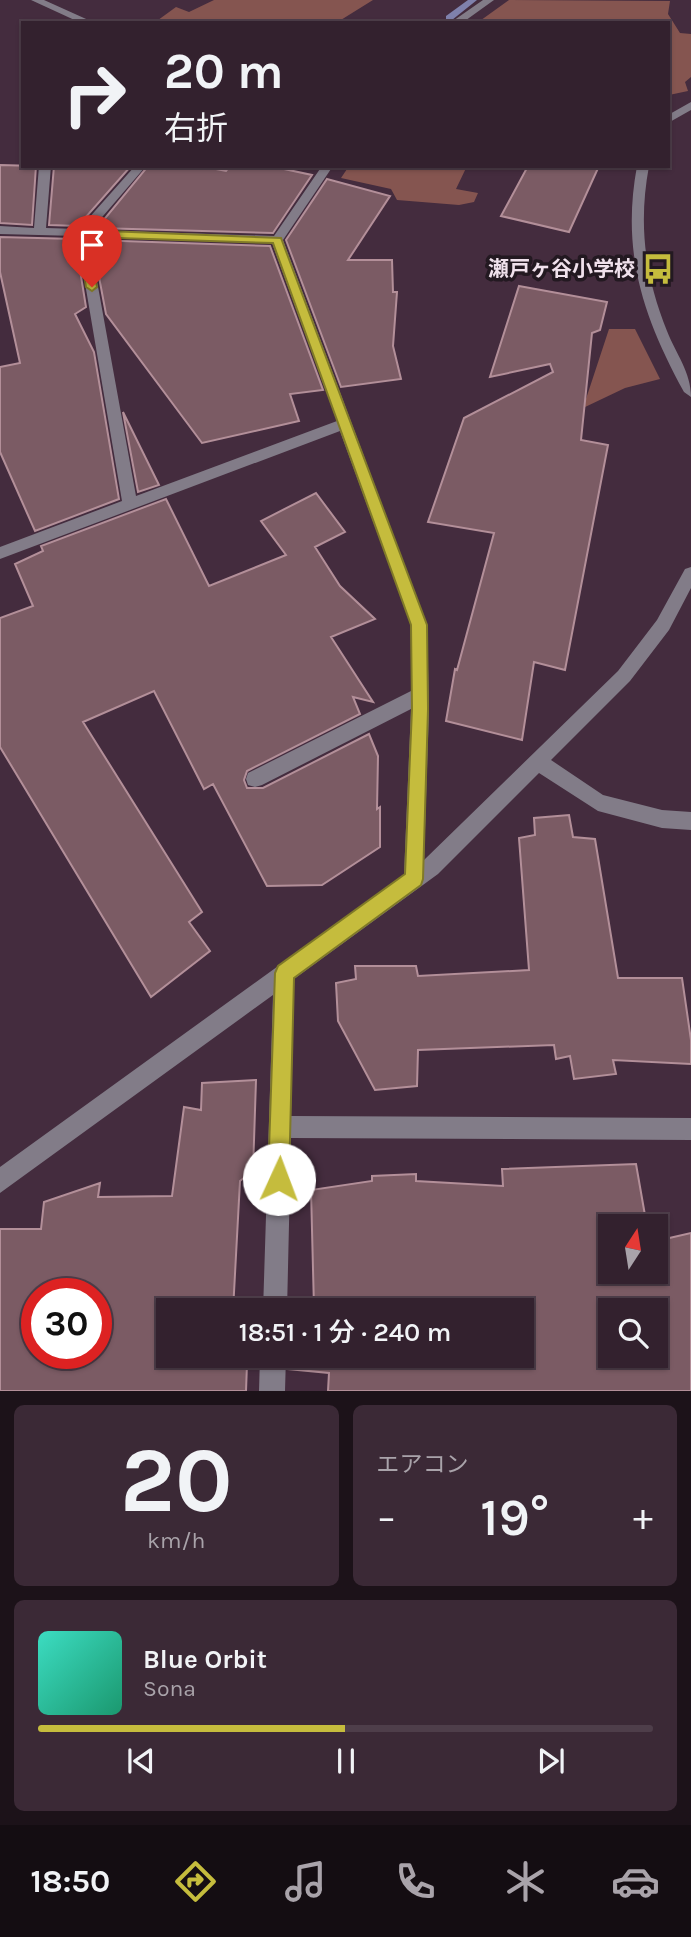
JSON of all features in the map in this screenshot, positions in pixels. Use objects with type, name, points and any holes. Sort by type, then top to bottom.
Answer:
[{"type":"street","points":[[36,0],[85,21]]},
{"type":"street","points":[[459,21],[489,0]]},
{"type":"street","points":[[670,119],[691,105]]},
{"type":"street","points":[[40,232],[45,168]]},
{"type":"street","points":[[82,233],[139,168]]},
{"type":"street","points":[[278,240],[327,168]]},
{"type":"street","points":[[643,168],[636,208],[637,250],[652,311],[671,358],[691,391]]},
{"type":"street","points":[[0,230],[278,240]]},
{"type":"street","points":[[82,233],[130,504]]},
{"type":"street","points":[[278,240],[343,424],[419,625],[420,695],[414,879]]},
{"type":"street","points":[[0,553],[343,424]]},
{"type":"street","points":[[0,1181],[431,867],[624,676],[663,625],[691,573]]},
{"type":"street","points":[[255,779],[420,695]]},
{"type":"street","points":[[538,762],[598,802],[662,819],[691,821]]},
{"type":"street","points":[[275,1298],[284,973]]},
{"type":"street","points":[[280,1127],[691,1129]]},
{"type":"street","points":[[272,1391],[273,1368]]},
{"type":"shaded area","points":[[214,0],[373,0],[339,21],[157,21],[176,7],[189,12]]},
{"type":"shaded area","points":[[509,0],[670,1],[668,14],[680,33],[691,34],[691,77],[685,82],[688,91],[670,95],[670,21],[480,21]]},
{"type":"shaded area","points":[[348,168],[466,168],[456,189],[478,193],[474,202],[459,205],[397,200],[391,189],[341,178]]},
{"type":"shaded area","points":[[609,329],[635,329],[660,379],[625,388],[583,408]]},
{"type":"building","points":[[0,165],[36,168],[32,225],[0,223]]},
{"type":"building","points":[[54,168],[129,168],[78,226],[49,225]]},
{"type":"building","points":[[146,168],[210,168],[226,171],[228,168],[279,168],[312,175],[273,233],[97,228]]},
{"type":"building","points":[[527,168],[598,168],[569,232],[501,216]]},
{"type":"building","points":[[327,179],[390,196],[348,260],[392,260],[393,292],[397,292],[393,346],[401,379],[341,387],[286,240]]},
{"type":"building","points":[[0,237],[75,239],[86,307],[75,314],[94,352],[119,499],[35,531],[0,452],[0,367],[20,363],[0,272]]},
{"type":"building","points":[[92,240],[270,246],[323,390],[290,394],[299,421],[202,443],[106,314]]},
{"type":"building","points":[[519,286],[607,302],[600,330],[592,333],[581,440],[608,445],[565,670],[534,662],[522,740],[446,721],[455,669],[457,670],[494,533],[428,522],[464,418],[553,372],[550,364],[490,377]]},
{"type":"building","points":[[123,412],[159,485],[138,492]]},
{"type":"building","points":[[316,493],[345,532],[315,547],[340,586],[375,619],[331,637],[373,702],[353,697],[360,714],[247,771],[244,780],[247,788],[263,788],[369,734],[378,756],[377,809],[380,807],[380,847],[322,885],[267,886],[213,784],[204,789],[154,691],[83,722],[202,912],[189,922],[210,951],[151,997],[0,747],[0,618],[33,606],[15,564],[43,551],[41,546],[166,499],[209,586],[286,555],[261,521]]},
{"type":"building","points":[[569,815],[573,837],[595,839],[618,978],[682,978],[691,1040],[691,1064],[613,1060],[616,1074],[574,1079],[570,1056],[556,1059],[554,1045],[418,1050],[417,1086],[375,1090],[338,1021],[336,983],[356,979],[355,966],[416,966],[418,976],[529,970],[519,838],[535,835],[534,818]]},
{"type":"building","points":[[256,1080],[253,1171],[240,1181],[234,1298],[156,1298],[156,1368],[247,1368],[246,1391],[0,1391],[0,1229],[41,1229],[44,1202],[100,1183],[98,1197],[172,1196],[184,1107],[201,1110],[202,1083]]},
{"type":"building","points":[[636,1164],[645,1214],[598,1214],[598,1284],[668,1284],[668,1238],[691,1233],[691,1391],[328,1391],[329,1373],[288,1369],[534,1368],[534,1298],[314,1298],[311,1190],[372,1181],[372,1176],[416,1174],[416,1181],[503,1186],[502,1169]]},
{"type":"waterway","points":[[449,18],[473,0]]},
{"type":"place","name":"瀬戸ヶ谷小学校","points":[[658,269]]},
{"type":"route","points":[[92,287],[82,233],[278,240],[343,424],[419,625],[420,709],[414,879],[284,973],[279,1179]]}]
